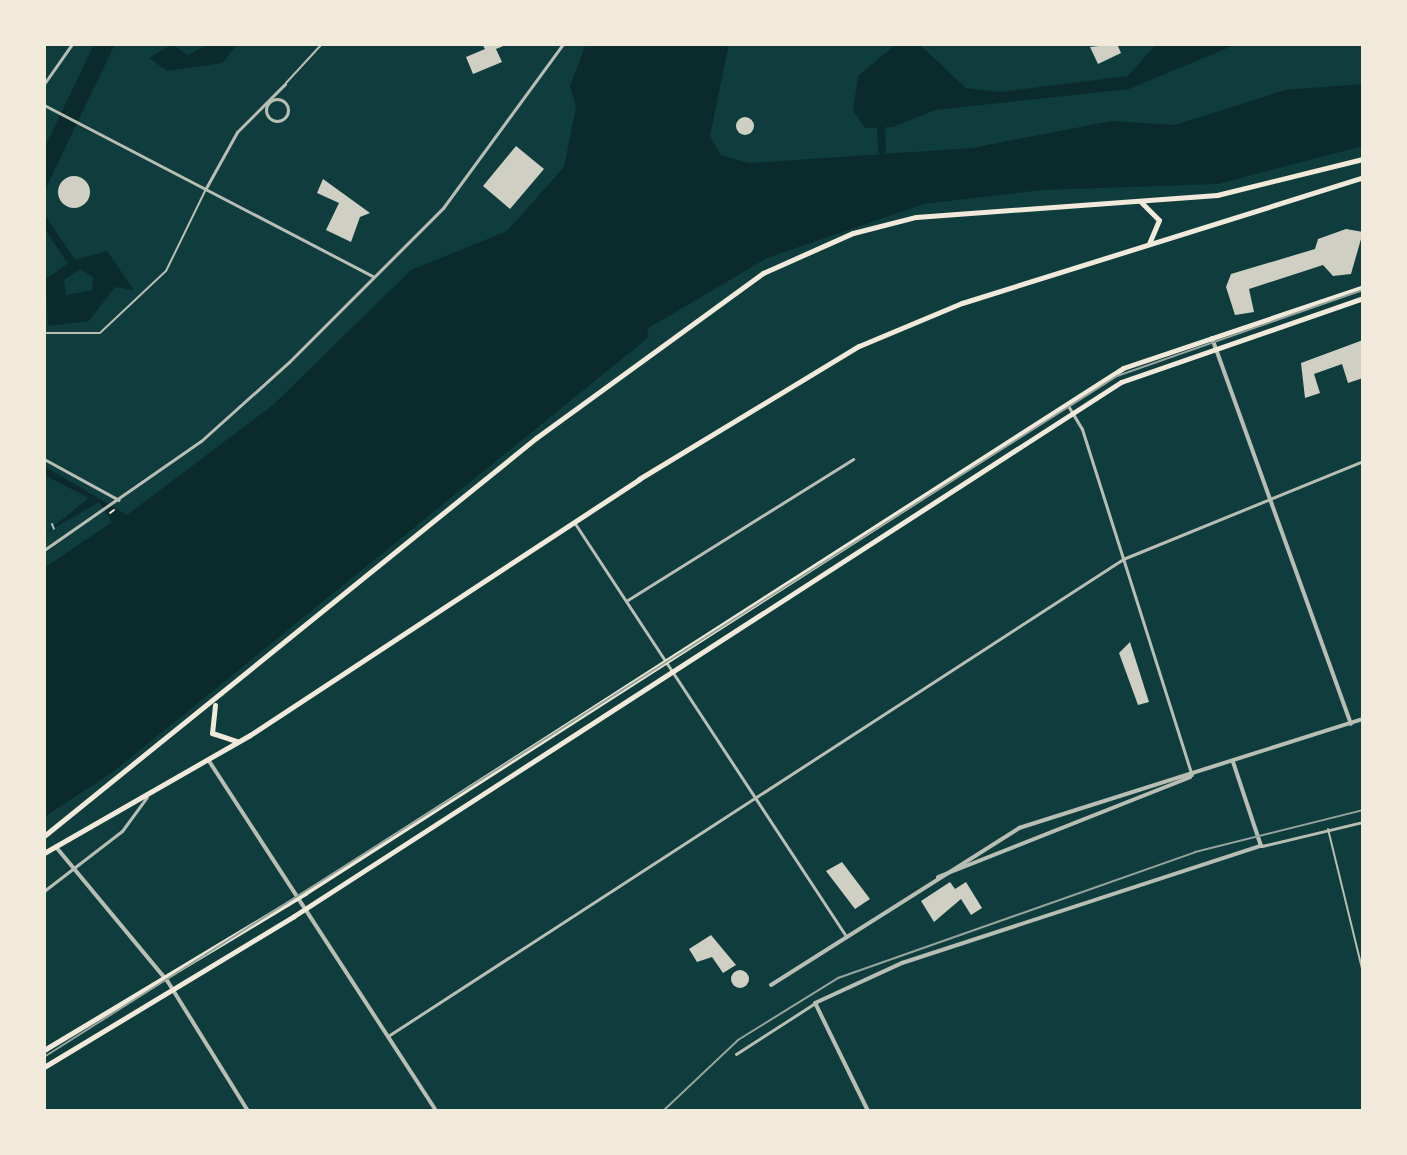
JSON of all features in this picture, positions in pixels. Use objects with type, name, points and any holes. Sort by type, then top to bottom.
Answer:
[{"type":"main road","points":[[44,836],[218,701],[556,422],[763,273],[853,233],[916,217],[1141,201],[1261,187],[1363,159]]},
{"type":"main road","points":[[44,853],[209,761],[574,522],[896,328],[1363,177]]},
{"type":"main road","points":[[1141,201],[1159,220],[1148,245]]},
{"type":"main road","points":[[44,1050],[298,897],[1133,363],[1363,287]]},
{"type":"main road","points":[[44,1067],[305,908],[1134,375],[1363,298]]},
{"type":"main road","points":[[218,701],[208,720],[217,738],[250,735]]},
{"type":"street","points":[[44,84],[72,44]]},
{"type":"street","points":[[44,333],[101,332],[166,271],[237,132],[322,44]]},
{"type":"street","points":[[44,550],[113,508],[119,500],[248,400],[465,181],[563,44]]},
{"type":"street","points":[[259,111],[266,111],[275,121],[287,115],[284,101],[269,102]]},
{"type":"street","points":[[266,111],[269,102]]},
{"type":"street","points":[[44,105],[373,276]]},
{"type":"street","points":[[1212,337],[1351,724]]},
{"type":"street","points":[[1067,404],[1073,413],[1123,559],[1192,775]]},
{"type":"street","points":[[44,459],[119,500]]},
{"type":"street","points":[[626,601],[853,459]]},
{"type":"street","points":[[388,1036],[1123,559],[1363,461]]},
{"type":"street","points":[[574,522],[846,936]]},
{"type":"street","points":[[52,524],[54,529]]},
{"type":"street","points":[[771,985],[938,877],[1036,821],[1192,775],[1363,719]]},
{"type":"street","points":[[209,761],[436,1111]]},
{"type":"street","points":[[1233,762],[1261,846]]},
{"type":"street","points":[[938,877],[1192,775]]},
{"type":"street","points":[[44,891],[72,863],[122,831],[147,797]]},
{"type":"street","points":[[736,1054],[815,1003],[902,963],[1261,846],[1363,822]]},
{"type":"street","points":[[1328,829],[1363,973]]},
{"type":"street","points":[[56,847],[165,977],[248,1111]]},
{"type":"street","points":[[815,1003],[868,1111]]},
{"type":"path","points":[[108,511],[113,508]]},
{"type":"water","points":[[94,44],[115,44],[44,192],[44,149]]},
{"type":"water","points":[[172,44],[188,55],[208,44],[238,44],[222,63],[167,71],[149,58]]},
{"type":"water","points":[[586,44],[729,44],[710,136],[721,155],[749,163],[972,148],[1111,121],[1175,125],[1285,90],[1363,84],[1363,146],[1218,184],[1042,190],[924,204],[767,258],[647,329],[649,337],[113,772],[44,817],[44,568],[112,522],[99,502],[44,534],[89,498],[44,475],[44,466],[127,515],[273,405],[411,270],[507,231],[564,167],[576,107],[570,86]]},
{"type":"water","points":[[896,44],[919,44],[966,88],[1000,92],[1128,76],[1156,44],[1237,44],[1129,89],[935,110],[893,127],[865,128],[853,111],[858,76]]},
{"type":"water","points":[[107,251],[134,290],[115,287],[89,321],[48,326],[46,279],[71,261]],"holes":[[[80,269],[93,277],[92,290],[66,295],[64,280]]]},
{"type":"building","points":[[482,44],[508,44],[496,49],[502,62],[473,74],[466,57],[485,49]]},
{"type":"building","points":[[1117,44],[1121,53],[1098,64],[1090,47]]},
{"type":"building","points":[[745,117],[754,126],[745,135],[736,126]]},
{"type":"building","points":[[516,146],[544,169],[510,209],[483,186]]},
{"type":"building","points":[[74,176],[86,180],[90,192],[86,204],[74,208],[62,204],[58,192],[62,180]]},
{"type":"building","points":[[323,179],[370,213],[360,217],[351,242],[326,230],[339,203],[317,193]]},
{"type":"building","points":[[1346,229],[1363,232],[1351,274],[1333,276],[1323,265],[1249,289],[1254,312],[1235,315],[1226,287],[1231,274],[1315,249],[1318,239]]},
{"type":"building","points":[[1363,340],[1363,378],[1348,383],[1342,364],[1314,374],[1320,393],[1305,398],[1301,363]]},
{"type":"building","points":[[1130,642],[1149,702],[1138,705],[1119,653]]},
{"type":"building","points":[[842,862],[870,899],[855,909],[826,871]]},
{"type":"building","points":[[950,882],[955,889],[966,882],[982,908],[971,915],[961,899],[934,922],[921,901]]},
{"type":"building","points":[[711,935],[736,965],[723,973],[712,957],[697,962],[689,949]]},
{"type":"building","points":[[740,970],[749,979],[740,988],[731,979]]},
{"type":"waterway","points":[[881,129],[882,150]]},
{"type":"waterway","points":[[44,221],[71,261]]},
{"type":"tram line","points":[[44,1057],[1117,376],[1363,290]]},
{"type":"railway","points":[[663,1111],[738,1040],[838,978],[1195,852],[1363,810]]}]
